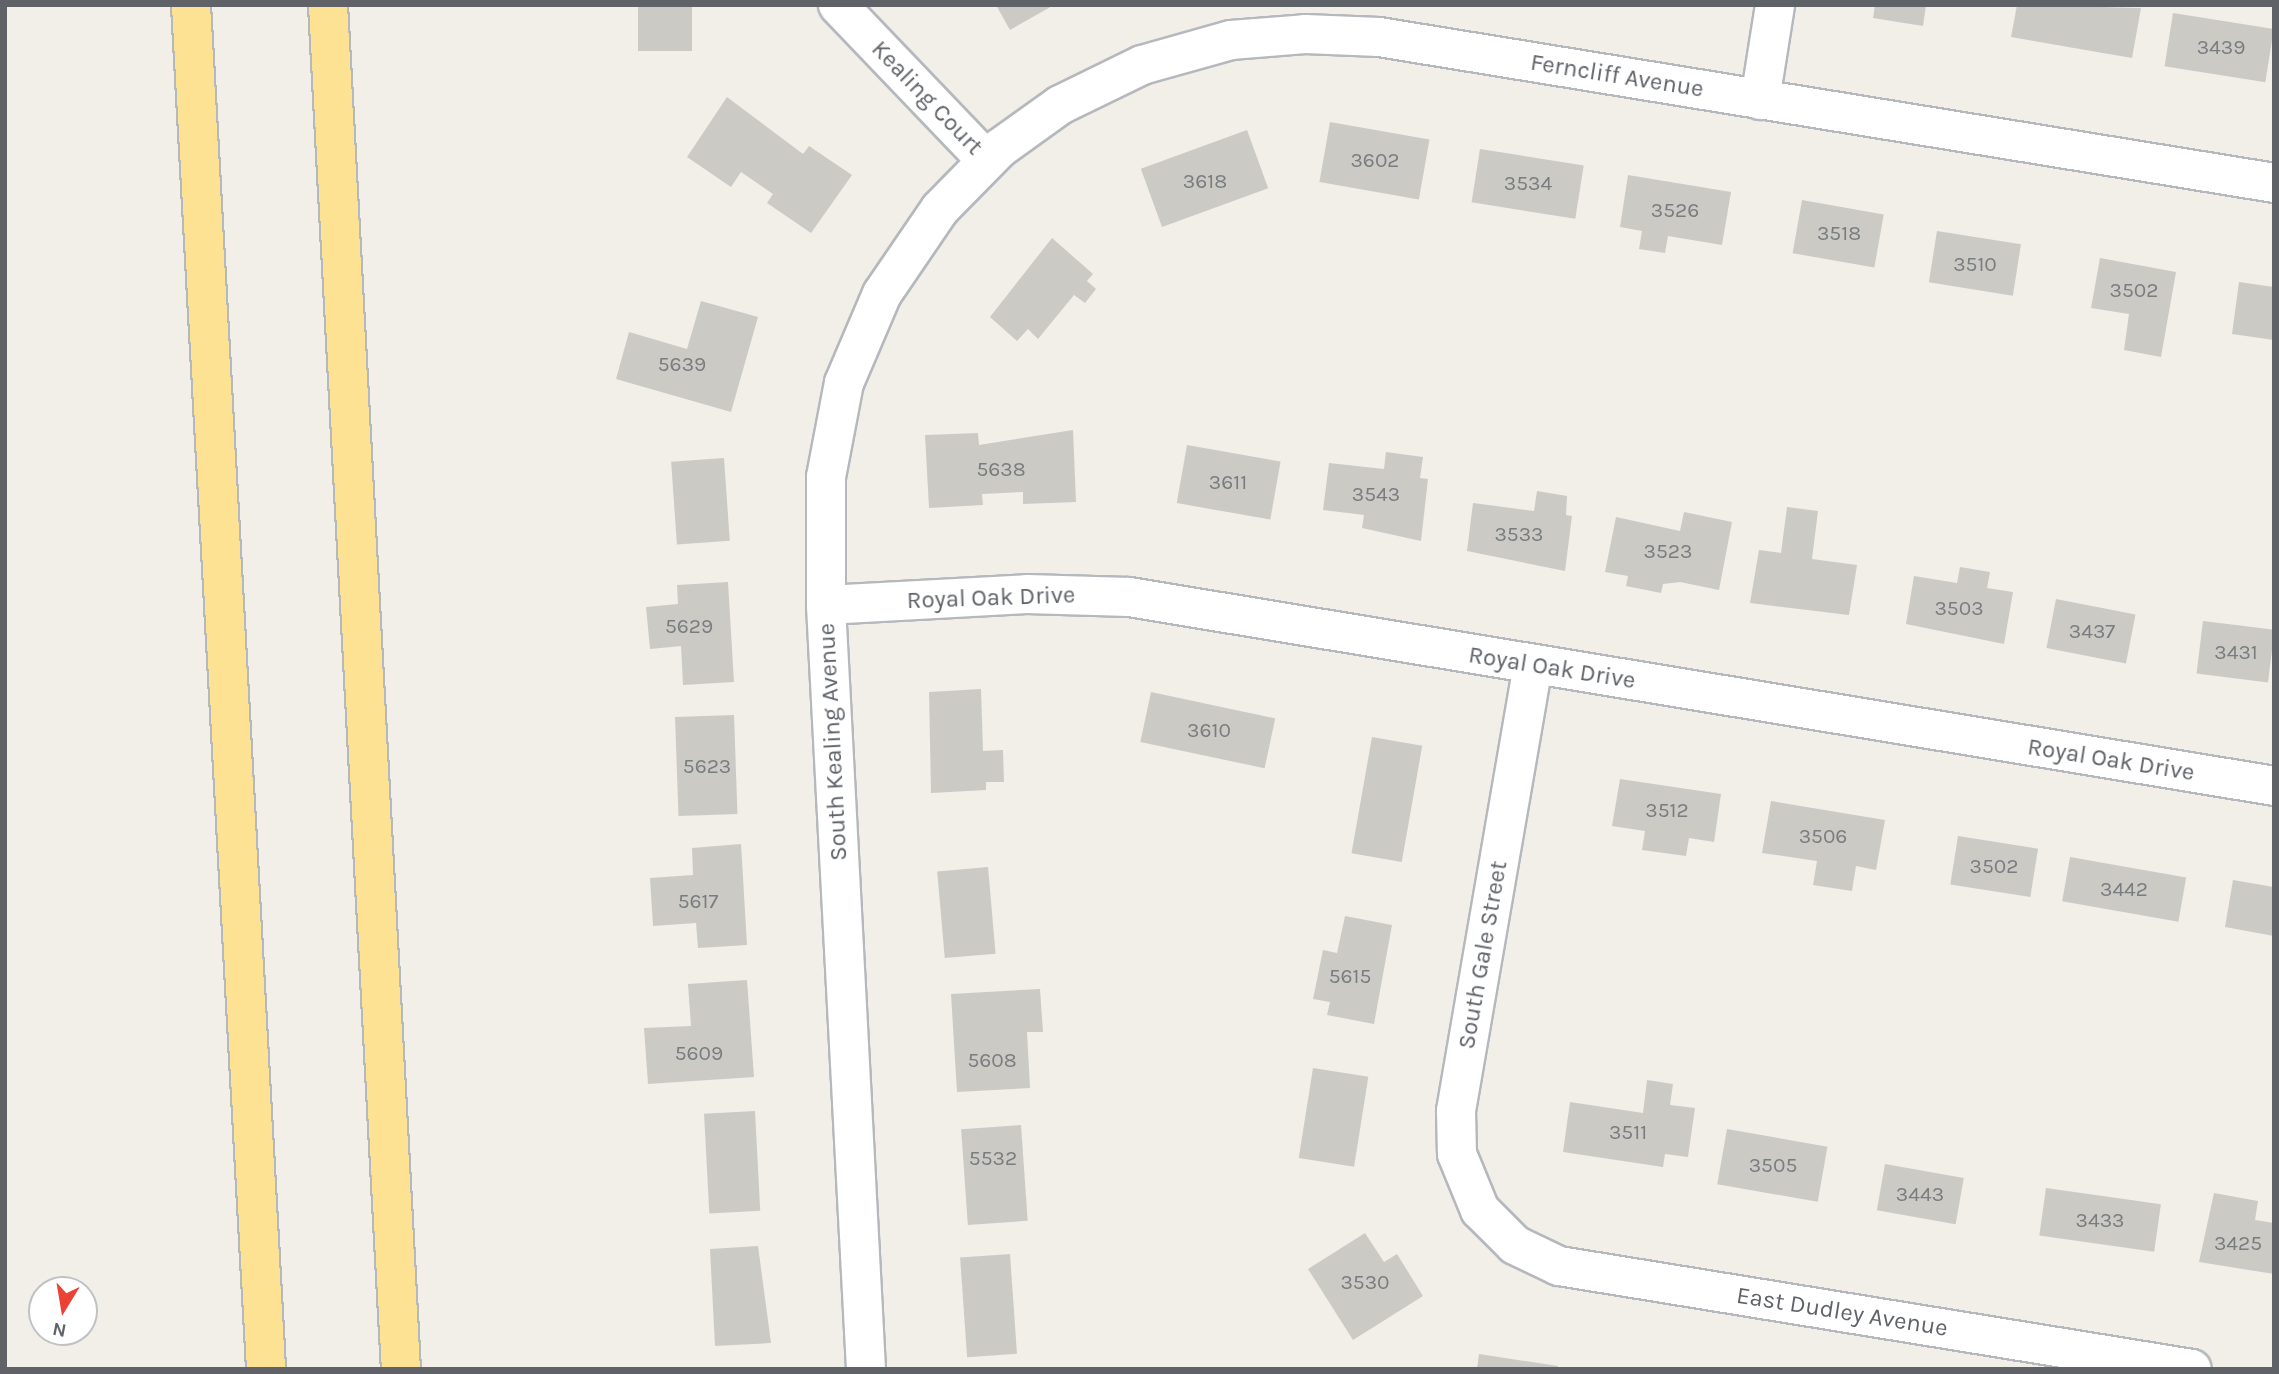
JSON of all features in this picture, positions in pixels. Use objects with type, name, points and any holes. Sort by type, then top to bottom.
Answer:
[{"type":"highway","points":[[191,5],[265,1369]]},
{"type":"highway","points":[[328,5],[401,1369]]},
{"type":"street","name":"Kealing Court","points":[[838,5],[986,160]]},
{"type":"street","points":[[1760,100],[1775,5]]},
{"type":"street","name":"Ferncliff Avenue","points":[[986,160],[1060,105],[1142,65],[1231,40],[1286,33],[1379,37],[2274,183]]},
{"type":"street","name":"South Kealing Avenue","points":[[866,1369],[826,605],[826,477],[851,364],[901,262],[986,160]]},
{"type":"street","name":"Royal Oak Drive","points":[[826,605],[1100,594],[2274,786]]},
{"type":"street","name":"South Gale Street","points":[[1502,1233],[1471,1196],[1455,1123],[1533,665]]},
{"type":"street","name":"East Dudley Avenue","points":[[1502,1233],[1559,1266],[2192,1369]]},
{"type":"building","points":[[638,5],[692,5],[692,51],[638,51]]},
{"type":"building","points":[[996,5],[1054,5],[1010,30]]},
{"type":"building","points":[[1875,5],[1926,5],[1923,26],[1873,18]]},
{"type":"building","points":[[2017,5],[2141,8],[2132,58],[2011,37]]},
{"type":"building","points":[[2173,13],[2274,29],[2265,82],[2165,66]]},
{"type":"building","points":[[727,97],[803,154],[809,146],[852,175],[811,233],[767,203],[773,194],[741,172],[731,187],[687,157]]},
{"type":"building","points":[[1330,122],[1429,140],[1419,200],[1319,182]]},
{"type":"building","points":[[1247,130],[1268,188],[1162,227],[1141,169]]},
{"type":"building","points":[[1480,149],[1584,165],[1575,219],[1472,202]]},
{"type":"building","points":[[1628,175],[1731,192],[1722,245],[1668,236],[1665,253],[1639,249],[1642,231],[1620,227]]},
{"type":"building","points":[[1802,200],[1884,214],[1874,268],[1793,253]]},
{"type":"building","points":[[1937,231],[2021,244],[2013,296],[1929,282]]},
{"type":"building","points":[[1052,238],[1093,274],[1087,281],[1096,289],[1085,303],[1074,295],[1038,339],[1028,329],[1017,341],[990,317]]},
{"type":"building","points":[[2100,258],[2176,272],[2161,357],[2124,350],[2129,314],[2091,308]]},
{"type":"building","points":[[2239,282],[2274,287],[2274,340],[2232,334]]},
{"type":"building","points":[[701,301],[758,317],[731,412],[616,379],[629,332],[687,349]]},
{"type":"building","points":[[1073,430],[1076,502],[1023,504],[1023,492],[982,494],[983,505],[929,508],[925,435],[978,433],[979,445]]},
{"type":"building","points":[[1187,445],[1281,461],[1270,520],[1177,503]]},
{"type":"building","points":[[1386,452],[1423,457],[1420,478],[1428,479],[1421,541],[1362,528],[1364,515],[1323,510],[1329,463],[1384,469]]},
{"type":"building","points":[[724,458],[730,541],[677,544],[671,462]]},
{"type":"building","points":[[1537,491],[1567,496],[1566,515],[1572,516],[1565,571],[1467,551],[1473,503],[1534,511]]},
{"type":"building","points":[[1787,507],[1818,511],[1812,559],[1857,565],[1849,615],[1750,603],[1759,550],[1781,553]]},
{"type":"building","points":[[1684,512],[1732,522],[1719,590],[1680,582],[1663,584],[1661,593],[1626,586],[1628,576],[1605,572],[1616,517],[1680,531]]},
{"type":"building","points":[[1960,567],[1990,572],[1987,588],[2013,592],[2004,644],[1906,624],[1914,576],[1957,583]]},
{"type":"building","points":[[728,582],[734,682],[683,685],[681,646],[650,649],[646,607],[678,604],[677,585]]},
{"type":"building","points":[[2056,599],[2136,614],[2126,664],[2046,648]]},
{"type":"building","points":[[2203,621],[2274,630],[2268,682],[2197,674]]},
{"type":"building","points":[[981,689],[983,751],[1003,750],[1004,782],[986,782],[986,790],[931,793],[929,692]]},
{"type":"building","points":[[1151,692],[1275,718],[1265,768],[1140,742]]},
{"type":"building","points":[[734,715],[737,814],[678,816],[675,717]]},
{"type":"building","points":[[1372,737],[1422,746],[1402,862],[1352,853]]},
{"type":"building","points":[[1620,779],[1721,794],[1714,842],[1689,838],[1686,856],[1642,850],[1645,831],[1612,826]]},
{"type":"building","points":[[1771,801],[1885,820],[1876,870],[1856,866],[1852,891],[1813,885],[1817,861],[1762,853]]},
{"type":"building","points":[[1958,836],[2038,849],[2030,897],[1950,884]]},
{"type":"building","points":[[741,844],[747,945],[698,948],[696,923],[653,926],[650,878],[693,875],[692,848]]},
{"type":"building","points":[[2070,857],[2186,877],[2178,922],[2062,901]]},
{"type":"building","points":[[988,867],[996,954],[945,958],[937,871]]},
{"type":"building","points":[[2233,880],[2274,887],[2274,936],[2225,927]]},
{"type":"building","points":[[1345,916],[1392,925],[1374,1024],[1327,1015],[1330,1002],[1313,999],[1323,950],[1337,953]]},
{"type":"building","points":[[747,980],[754,1077],[648,1084],[644,1028],[691,1026],[688,984]]},
{"type":"building","points":[[1040,989],[1043,1032],[1027,1032],[1030,1088],[957,1092],[951,994]]},
{"type":"building","points":[[1313,1068],[1368,1077],[1354,1167],[1299,1158]]},
{"type":"building","points":[[1647,1080],[1673,1084],[1670,1105],[1695,1108],[1688,1157],[1665,1154],[1663,1167],[1563,1152],[1570,1102],[1643,1113]]},
{"type":"building","points":[[755,1111],[760,1211],[709,1214],[704,1114]]},
{"type":"building","points":[[1021,1125],[1028,1221],[968,1225],[961,1129]]},
{"type":"building","points":[[1727,1129],[1827,1147],[1818,1202],[1717,1184]]},
{"type":"building","points":[[1885,1164],[1964,1178],[1956,1224],[1877,1210]]},
{"type":"building","points":[[2046,1188],[2161,1204],[2154,1252],[2039,1236]]},
{"type":"building","points":[[2214,1193],[2258,1201],[2255,1220],[2274,1223],[2274,1274],[2199,1262]]},
{"type":"building","points":[[1365,1233],[1384,1262],[1397,1254],[1423,1296],[1353,1340],[1308,1269]]},
{"type":"building","points":[[758,1246],[771,1343],[715,1346],[710,1249]]},
{"type":"building","points":[[1010,1254],[1017,1354],[967,1357],[960,1257]]},
{"type":"building","points":[[1479,1354],[1558,1366],[1557,1369],[1477,1369]]}]
